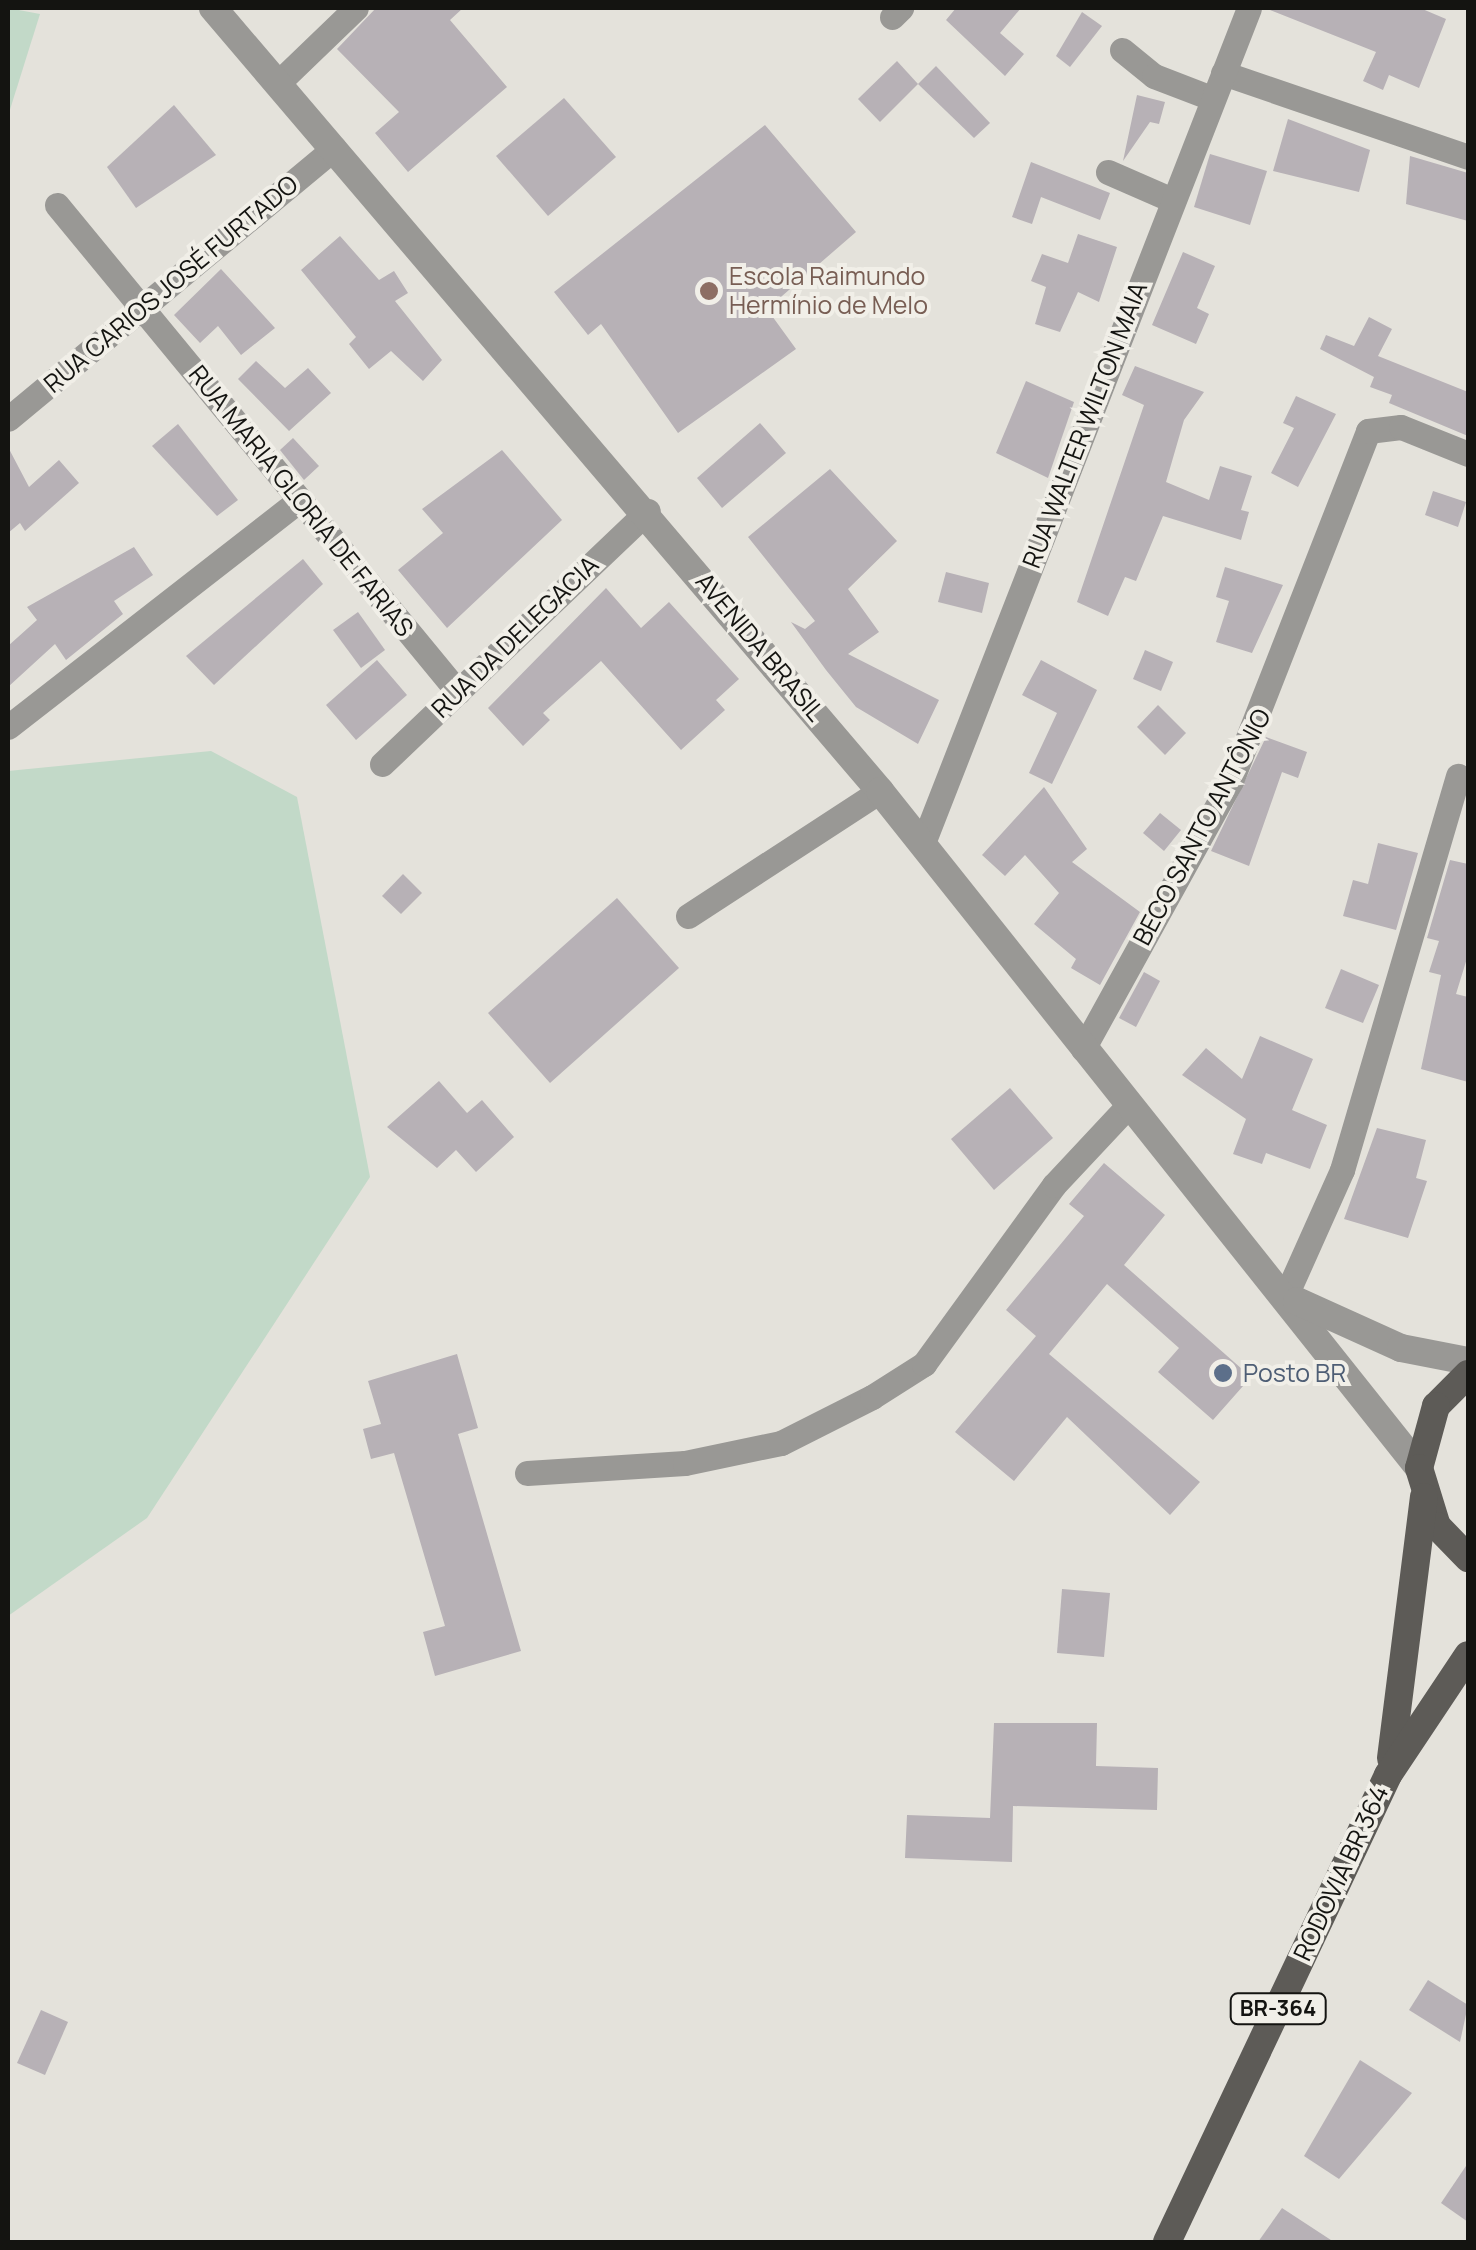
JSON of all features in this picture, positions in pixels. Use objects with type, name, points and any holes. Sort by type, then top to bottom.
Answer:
[{"type":"main road","name":"RODOVIA BR 364","points":[[1468,1374],[1436,1406],[1420,1468],[1424,1497],[1436,1526],[1468,1558]]},
{"type":"main road","name":"RODOVIA BR 364","points":[[1388,1774],[1424,1497]]},
{"type":"main road","name":"RODOVIA BR 364","points":[[1168,2242],[1388,1774],[1468,1655]]},
{"type":"street","name":"AVENIDA BRASIL","points":[[212,8],[648,511],[880,791],[1128,1106],[1290,1296],[1420,1468]]},
{"type":"street","points":[[278,83],[356,8]]},
{"type":"street","name":"RUA WALTER WILTON MAIA","points":[[922,843],[1249,8]]},
{"type":"street","points":[[1122,50],[1154,76],[1212,98]]},
{"type":"street","points":[[1223,73],[1468,155]]},
{"type":"street","name":"RUA CARIOS JOSÉ FURTADO","points":[[8,419],[144,310],[334,148]]},
{"type":"street","points":[[1108,172],[1172,200]]},
{"type":"street","name":"RUA MARIA GLORIA DE FARIAS","points":[[57,205],[458,692]]},
{"type":"street","name":"BECO SANTO ANTÔNIO","points":[[1083,1049],[1231,781],[1368,430],[1402,427],[1468,454]]},
{"type":"street","points":[[8,728],[300,500]]},
{"type":"street","name":"RUA DA DELEGACIA","points":[[382,764],[648,511]]},
{"type":"street","points":[[1290,1296],[1348,1153],[1458,776]]},
{"type":"street","points":[[688,916],[880,791]]},
{"type":"street","points":[[527,1473],[685,1463],[781,1443],[872,1397],[936,1351],[1054,1185],[1128,1106]]},
{"type":"street","name":"AVENIDA BRASIL","points":[[1290,1296],[1401,1348],[1468,1361]]},
{"type":"green space","points":[[8,8],[40,14],[8,116]]},
{"type":"green space","points":[[211,751],[297,797],[370,1177],[147,1518],[8,1616],[8,771]]},
{"type":"building","points":[[376,8],[463,8],[450,20],[507,87],[408,172],[375,133],[399,112],[337,49]]},
{"type":"building","points":[[956,8],[1021,8],[1000,33],[1024,54],[1005,76],[946,20]]},
{"type":"building","points":[[1265,8],[1420,8],[1446,19],[1419,88],[1389,75],[1383,90],[1363,81],[1376,52]]},
{"type":"building","points":[[1082,12],[1102,26],[1070,67],[1056,56]]},
{"type":"building","points":[[897,61],[918,84],[880,122],[858,99]]},
{"type":"building","points":[[936,66],[990,123],[974,138],[918,84]]},
{"type":"building","points":[[1137,95],[1165,102],[1159,124],[1150,122],[1123,161]]},
{"type":"building","points":[[564,98],[616,157],[548,216],[496,156]]},
{"type":"building","points":[[174,105],[216,155],[136,208],[107,167]]},
{"type":"building","points":[[1288,119],[1370,150],[1359,192],[1273,171]]},
{"type":"building","name":"Escola Raimundo Hermínio de Melo","points":[[765,125],[856,232],[767,309],[796,349],[678,433],[601,324],[588,335],[554,292]]},
{"type":"building","points":[[1210,154],[1267,171],[1250,225],[1194,207]]},
{"type":"building","points":[[1410,156],[1468,173],[1468,221],[1406,204]]},
{"type":"building","points":[[1031,162],[1110,193],[1100,220],[1041,197],[1032,224],[1012,217]]},
{"type":"building","points":[[1078,234],[1117,247],[1099,302],[1078,292],[1060,332],[1035,324],[1046,287],[1031,281],[1042,254],[1068,263]]},
{"type":"building","points":[[340,236],[379,280],[394,271],[408,293],[395,301],[442,360],[423,381],[391,351],[369,369],[349,344],[356,337],[301,270]]},
{"type":"building","points":[[1183,252],[1215,266],[1197,308],[1209,314],[1196,344],[1152,325]]},
{"type":"building","points":[[221,269],[275,328],[241,355],[218,326],[200,343],[174,315]]},
{"type":"building","points":[[1369,317],[1392,329],[1378,356],[1468,392],[1468,436],[1389,403],[1392,395],[1370,387],[1374,377],[1320,349],[1326,335],[1354,346]]},
{"type":"building","points":[[256,361],[285,388],[308,368],[331,393],[289,431],[238,379]]},
{"type":"building","points":[[1135,366],[1204,392],[1184,420],[1166,482],[1209,500],[1220,466],[1252,476],[1241,510],[1249,512],[1241,540],[1163,516],[1136,581],[1125,577],[1108,616],[1077,602],[1144,405],[1122,395]]},
{"type":"building","points":[[1026,381],[1074,402],[1048,478],[996,453]]},
{"type":"building","points":[[1296,396],[1336,414],[1298,487],[1271,473],[1294,428],[1283,423]]},
{"type":"building","points":[[760,423],[786,453],[722,508],[697,478]]},
{"type":"building","points":[[178,424],[238,500],[217,516],[152,446]]},
{"type":"building","points":[[293,438],[319,466],[304,480],[280,450]]},
{"type":"building","points":[[8,447],[29,487],[59,460],[79,483],[25,531],[20,523],[8,533]]},
{"type":"building","points":[[502,450],[562,520],[447,628],[398,570],[443,533],[422,509]]},
{"type":"building","points":[[830,469],[897,541],[848,589],[879,632],[848,654],[939,700],[918,744],[856,707],[791,622],[805,629],[815,621],[748,537]]},
{"type":"building","points":[[1433,491],[1466,502],[1458,527],[1425,515]]},
{"type":"building","points":[[134,547],[153,575],[114,601],[123,614],[66,660],[55,644],[8,687],[8,646],[37,620],[27,607]]},
{"type":"building","points":[[303,559],[323,584],[214,685],[186,656]]},
{"type":"building","points":[[1225,567],[1283,585],[1252,653],[1216,642],[1229,601],[1216,597]]},
{"type":"building","points":[[946,572],[989,583],[982,613],[938,602]]},
{"type":"building","points":[[606,588],[641,628],[669,602],[739,679],[716,700],[725,710],[681,750],[601,661],[543,713],[550,720],[523,746],[488,708]]},
{"type":"building","points":[[358,612],[385,650],[361,668],[333,630]]},
{"type":"building","points":[[1145,650],[1173,662],[1161,691],[1133,679]]},
{"type":"building","points":[[377,660],[407,695],[356,740],[326,705]]},
{"type":"building","points":[[1041,660],[1097,690],[1052,784],[1029,773],[1057,713],[1022,695]]},
{"type":"building","points":[[1158,705],[1186,733],[1165,755],[1137,727]]},
{"type":"building","points":[[1266,737],[1307,752],[1298,778],[1282,772],[1249,866],[1211,851]]},
{"type":"building","points":[[1044,787],[1087,849],[1072,862],[1140,912],[1100,985],[1071,968],[1076,959],[1034,924],[1059,893],[1025,855],[1005,876],[982,855]]},
{"type":"building","points":[[1160,813],[1181,830],[1164,851],[1143,833]]},
{"type":"building","points":[[1378,843],[1418,853],[1396,930],[1343,916],[1353,880],[1368,884]]},
{"type":"building","points":[[1450,860],[1468,864],[1468,955],[1456,994],[1468,997],[1468,1082],[1421,1069],[1441,975],[1429,972],[1439,941],[1427,938]]},
{"type":"building","points":[[403,874],[422,893],[401,914],[382,896]]},
{"type":"building","points":[[617,898],[679,968],[550,1083],[488,1013]]},
{"type":"building","points":[[1341,969],[1379,985],[1363,1023],[1325,1008]]},
{"type":"building","points":[[1144,972],[1160,981],[1136,1027],[1119,1018]]},
{"type":"building","points":[[1260,1036],[1313,1059],[1292,1110],[1327,1125],[1310,1169],[1266,1153],[1262,1164],[1233,1154],[1246,1119],[1182,1075],[1206,1048],[1242,1079]]},
{"type":"building","points":[[439,1081],[467,1113],[482,1100],[514,1137],[476,1172],[456,1150],[437,1168],[387,1127]]},
{"type":"building","points":[[1010,1088],[1053,1138],[994,1190],[951,1139]]},
{"type":"building","points":[[1377,1128],[1426,1140],[1416,1178],[1427,1181],[1408,1238],[1344,1219]]},
{"type":"building","points":[[1104,1163],[1165,1215],[1124,1265],[1251,1377],[1213,1420],[1158,1372],[1179,1348],[1107,1284],[1049,1354],[1200,1482],[1170,1515],[1067,1417],[1014,1481],[955,1432],[1036,1336],[1006,1310],[1084,1216],[1069,1204]]},
{"type":"building","points":[[457,1354],[478,1428],[458,1434],[521,1651],[435,1676],[423,1632],[445,1626],[394,1453],[371,1459],[363,1429],[381,1424],[368,1381]]},
{"type":"building","points":[[1062,1589],[1110,1593],[1104,1657],[1057,1653]]},
{"type":"building","points":[[994,1723],[1097,1723],[1096,1766],[1158,1768],[1157,1810],[1013,1806],[1012,1862],[905,1858],[907,1815],[990,1818]]},
{"type":"building","points":[[1428,1980],[1468,2005],[1460,2042],[1409,2010]]},
{"type":"building","points":[[41,2010],[68,2022],[45,2075],[17,2063]]},
{"type":"building","points":[[1360,2060],[1412,2093],[1339,2179],[1304,2156]]},
{"type":"building","points":[[1468,2163],[1468,2222],[1441,2203]]},
{"type":"building","points":[[1282,2208],[1334,2242],[1258,2242]]},
{"type":"place","name":"Escola Raimundo Hermínio de Melo","points":[[709,291]]},
{"type":"place","name":"Posto BR","points":[[1223,1373]]}]
